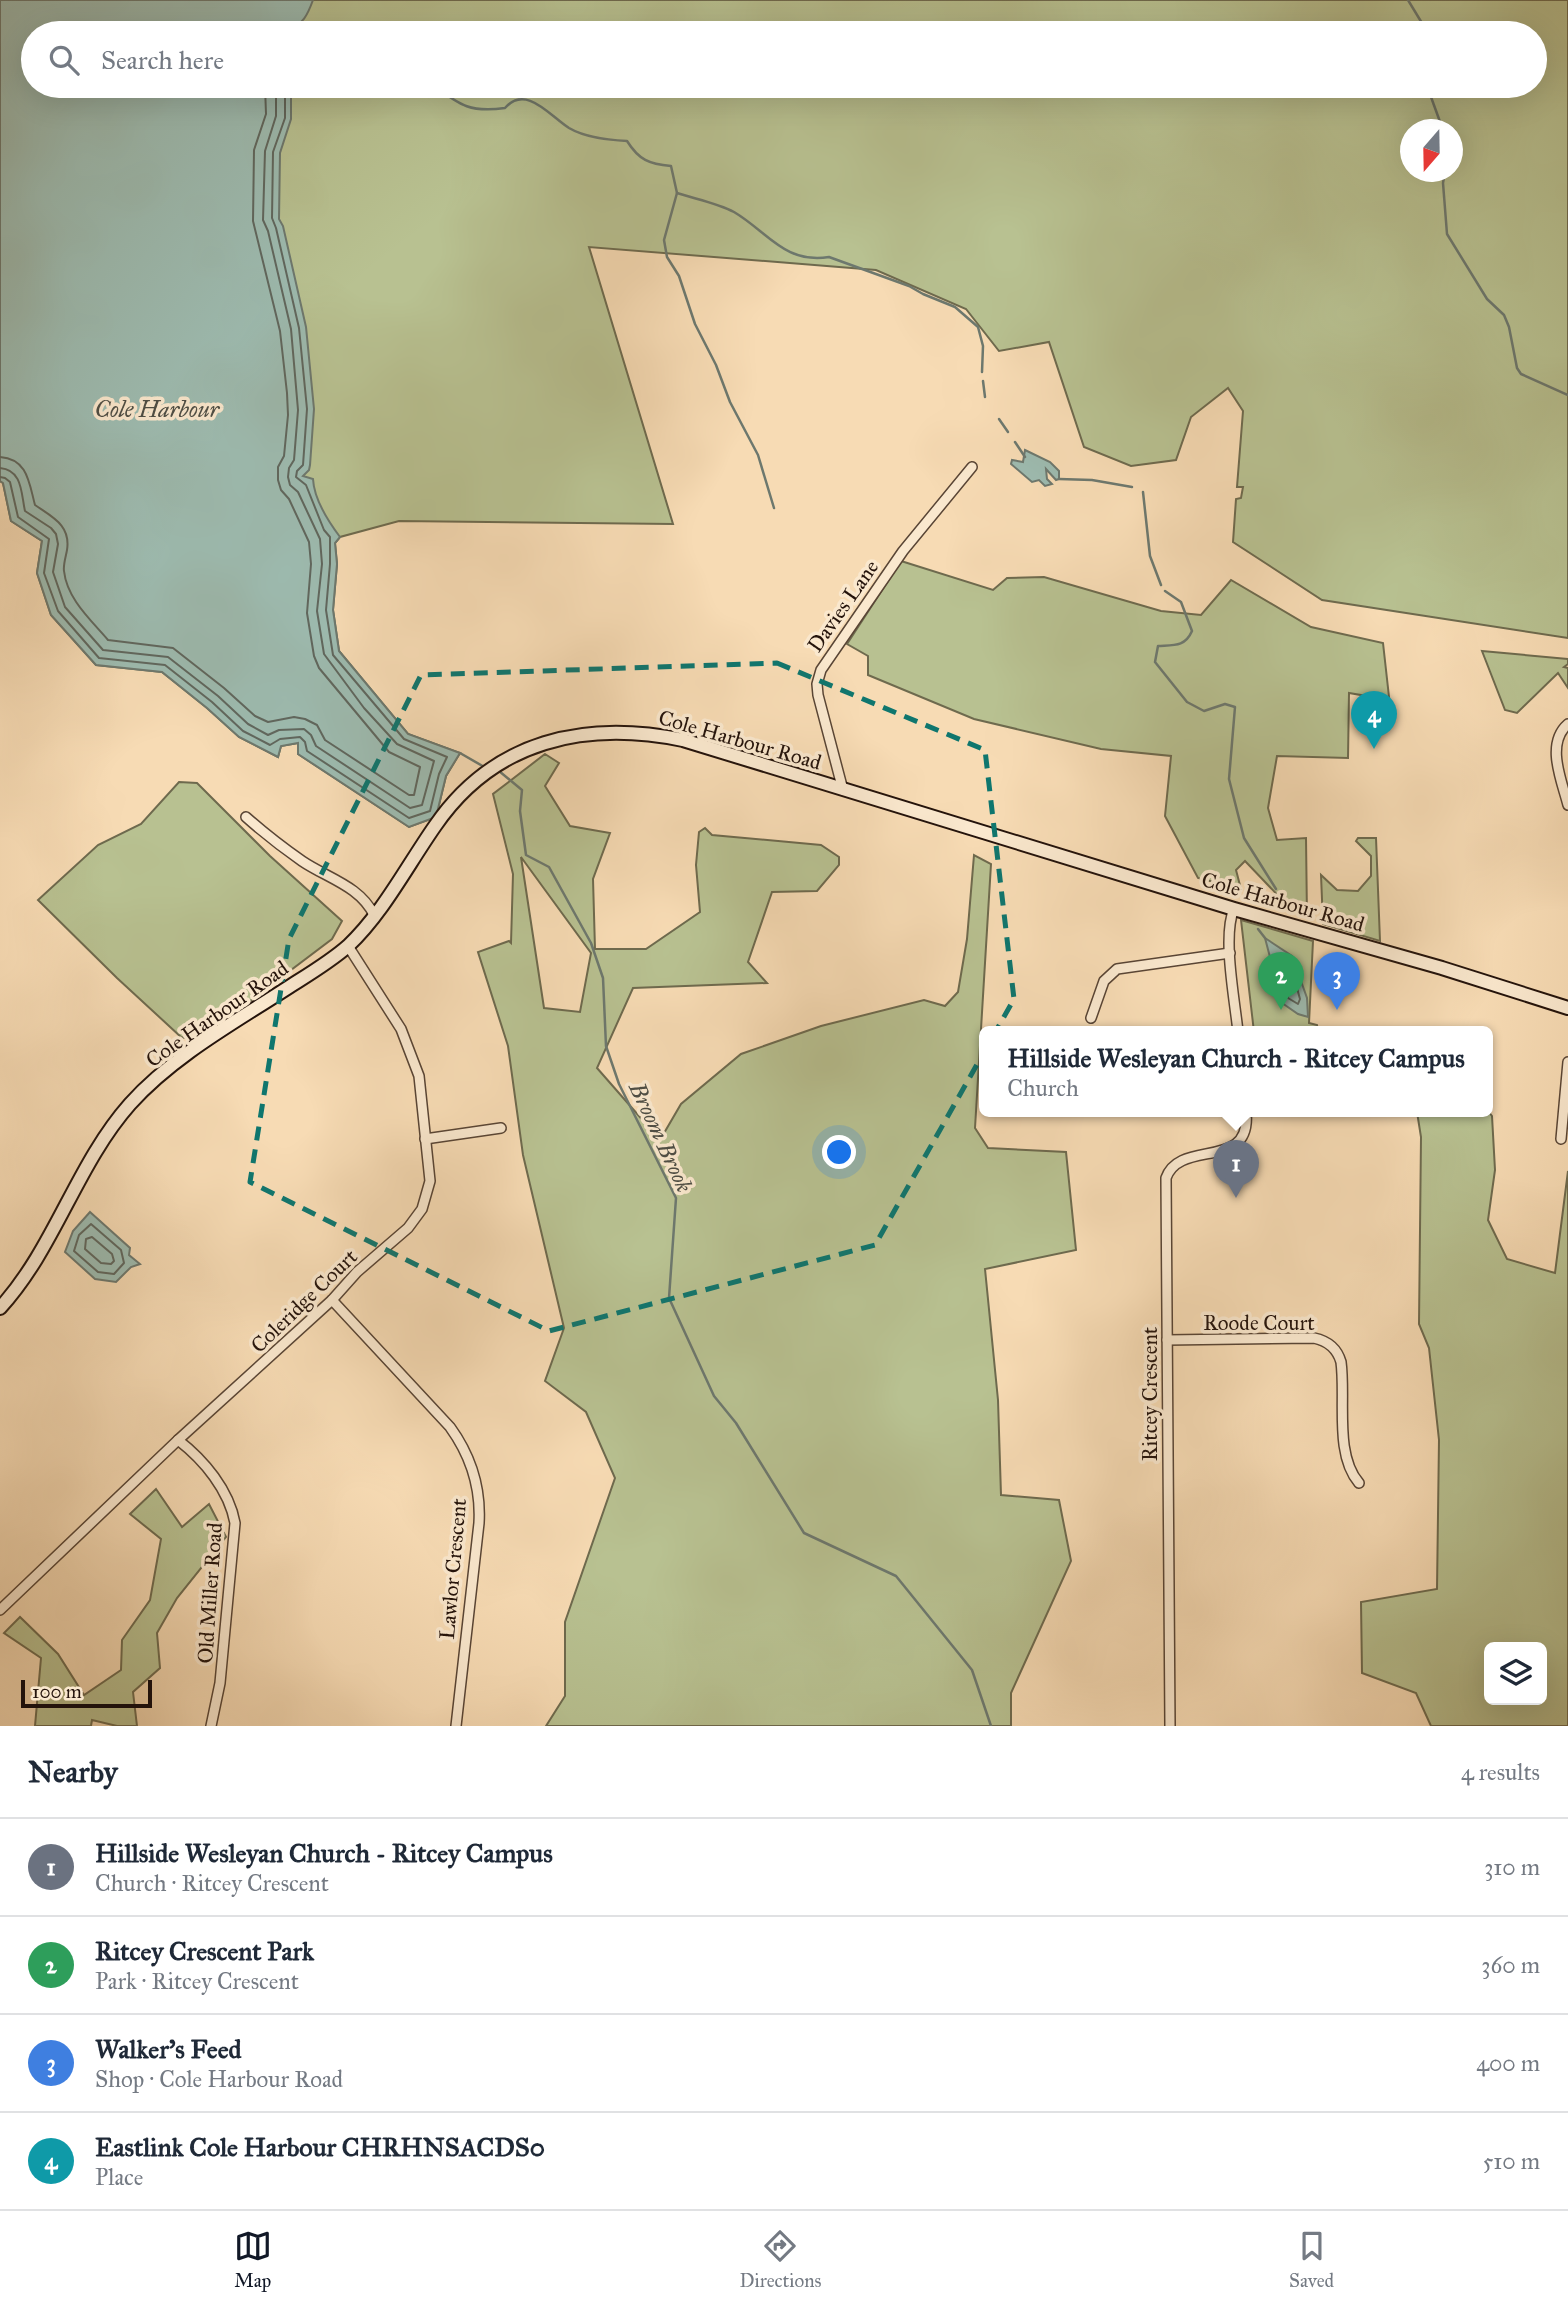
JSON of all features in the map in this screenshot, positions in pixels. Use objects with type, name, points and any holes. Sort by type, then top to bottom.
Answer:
[{"type":"main road","name":"Cole Harbour Road","points":[[0,1308],[31,1269],[85,1170],[111,1128],[131,1103],[187,1054],[348,946],[374,915],[436,825],[467,789],[507,760],[559,739],[604,732],[660,736],[697,744],[1234,909],[1442,968],[1568,1008]]},
{"type":"street","name":"Davies Lane","points":[[843,790],[818,695],[817,680],[821,670],[903,551],[972,467]]},
{"type":"street","points":[[1568,724],[1559,734],[1556,748],[1568,805]]},
{"type":"street","points":[[246,817],[304,862],[357,893],[374,915]]},
{"type":"street","points":[[1234,909],[1230,918],[1230,953],[1237,1026]]},
{"type":"street","name":"Coleridge Court","points":[[0,1610],[178,1440],[332,1300],[357,1272],[408,1228],[418,1215],[430,1181],[421,1088],[407,1041],[348,946]]},
{"type":"street","points":[[1091,1018],[1104,981],[1117,969],[1230,953]]},
{"type":"street","points":[[1561,1139],[1568,1062]]},
{"type":"street","name":"Ritcey Crescent","points":[[1170,1726],[1167,1175],[1179,1162],[1227,1149],[1237,1143],[1245,1130],[1246,1117]]},
{"type":"street","points":[[425,1139],[501,1128]]},
{"type":"street","name":"Lawlor Crescent","points":[[332,1300],[450,1427],[462,1445],[473,1472],[479,1501],[479,1523],[456,1726]]},
{"type":"street","name":"Roode Court","points":[[1167,1340],[1314,1338],[1328,1343],[1338,1353],[1341,1362],[1345,1456],[1350,1473],[1359,1483]]},
{"type":"street","name":"Old Miller Road","points":[[178,1440],[215,1478],[231,1507],[235,1523],[220,1684],[211,1726]]},
{"type":"highlighted area","points":[[777,663],[985,750],[1014,999],[875,1245],[549,1331],[250,1182],[289,939],[421,675]]},
{"type":"green space","points":[[0,0],[1568,0],[1568,638],[1322,600],[1233,542],[1236,499],[1241,498],[1243,487],[1237,487],[1243,411],[1228,388],[1191,417],[1176,460],[1131,466],[1084,447],[1049,342],[999,351],[966,309],[876,270],[589,247],[673,524],[399,521],[340,537],[335,543],[337,564],[333,610],[339,651],[408,734],[460,753],[446,776],[436,817],[409,827],[298,754],[298,743],[281,746],[278,757],[239,737],[162,672],[96,665],[51,615],[37,573],[42,541],[11,521],[3,483],[0,481]]},
{"type":"green space","points":[[901,561],[993,590],[1007,578],[1044,577],[1161,611],[1201,615],[1231,580],[1311,627],[1383,643],[1392,724],[1371,722],[1370,719],[1386,720],[1378,698],[1349,693],[1348,758],[1277,756],[1268,808],[1277,840],[1306,838],[1307,918],[1289,907],[1245,861],[1236,870],[1241,889],[1198,878],[1165,816],[1171,756],[1101,749],[974,719],[868,675],[868,656],[847,644]]},
{"type":"green space","points":[[1482,651],[1568,659],[1568,664],[1564,667],[1568,668],[1568,688],[1558,673],[1517,713],[1505,710]]},
{"type":"green space","points":[[545,754],[559,763],[545,786],[570,826],[610,833],[593,879],[595,949],[646,949],[700,912],[696,865],[699,832],[705,828],[712,835],[821,845],[839,857],[839,865],[817,891],[772,892],[748,962],[767,983],[633,988],[597,1068],[660,1140],[681,1104],[741,1054],[821,1026],[924,1000],[945,1006],[958,992],[967,939],[974,855],[991,864],[981,1026],[979,1026],[975,1128],[988,1148],[1066,1152],[1076,1250],[985,1269],[998,1400],[1001,1495],[1059,1500],[1071,1561],[1011,1693],[1011,1726],[546,1726],[565,1696],[565,1622],[615,1478],[586,1412],[545,1381],[564,1328],[523,1155],[508,1046],[478,952],[509,941],[511,943],[513,874],[493,794]],"holes":[[[521,857],[591,953],[580,1012],[544,1008]]]},
{"type":"green space","points":[[179,782],[197,783],[270,856],[342,921],[332,939],[197,1041],[181,1037],[38,900],[98,845],[141,824]]},
{"type":"green space","points":[[1358,838],[1376,838],[1380,941],[1323,924],[1321,875],[1337,890],[1358,891],[1371,876],[1371,856],[1356,841]]},
{"type":"green space","points":[[1241,920],[1313,941],[1309,1023],[1317,1026],[1253,1026]]},
{"type":"green space","points":[[1418,1117],[1492,1117],[1495,1170],[1488,1220],[1507,1259],[1555,1273],[1568,1171],[1568,1726],[1431,1726],[1416,1693],[1362,1673],[1361,1602],[1437,1589],[1439,1440],[1429,1348],[1419,1324],[1421,1137]]},
{"type":"green space","points":[[156,1489],[182,1527],[209,1504],[226,1537],[177,1598],[157,1633],[160,1668],[133,1692],[137,1726],[117,1726],[92,1720],[91,1726],[35,1726],[41,1658],[4,1633],[20,1617],[58,1654],[84,1695],[121,1670],[122,1640],[150,1600],[161,1539],[130,1514]]},
{"type":"water","name":"Cole Harbour","points":[[0,0],[313,0],[301,21],[21,21],[21,98],[291,98],[291,119],[280,153],[279,219],[283,226],[306,327],[314,409],[310,465],[303,476],[313,479],[319,502],[340,537],[335,543],[337,564],[333,610],[339,651],[408,734],[460,753],[446,776],[436,817],[409,827],[298,754],[298,743],[281,746],[278,757],[239,737],[162,672],[96,665],[51,615],[37,573],[42,541],[11,521],[3,483],[0,481]]},
{"type":"water","points":[[1025,450],[1050,462],[1059,471],[1059,479],[1056,480],[1046,469],[1047,479],[1052,484],[1045,486],[1039,480],[1032,482],[1011,464],[1012,460],[1023,462]]},
{"type":"water","points":[[1265,938],[1292,956],[1307,998],[1308,1017],[1282,1003]]},
{"type":"water","points":[[90,1212],[130,1248],[129,1255],[140,1264],[131,1267],[116,1282],[95,1279],[65,1252],[73,1231]]},
{"type":"waterway","points":[[1408,0],[1421,21]]},
{"type":"waterway","points":[[452,98],[466,106],[483,109],[505,108],[513,101],[521,99],[529,101],[569,128],[598,138],[627,141],[645,160],[671,166],[677,193],[664,240],[667,257],[679,276],[695,324],[716,365],[730,402],[758,455],[774,508]]},
{"type":"waterway","points":[[1431,98],[1439,119]]},
{"type":"waterway","points":[[1443,182],[1447,234],[1487,299],[1504,315],[1517,368],[1521,374],[1568,395]]},
{"type":"waterway","points":[[677,193],[734,212],[777,245],[800,256],[829,257],[909,286],[955,307],[978,327],[983,346],[982,372]]},
{"type":"waterway","points":[[983,381],[985,397]]},
{"type":"waterway","points":[[999,419],[1008,432]]},
{"type":"waterway","points":[[1015,442],[1025,457]]},
{"type":"waterway","points":[[1059,479],[1092,480],[1132,487]]},
{"type":"waterway","points":[[1143,492],[1150,556],[1161,585]]},
{"type":"waterway","points":[[1165,591],[1181,602],[1192,631],[1182,643],[1158,646],[1155,662],[1187,702],[1204,711],[1225,704],[1235,707],[1229,779],[1244,838],[1276,889]]},
{"type":"waterway","name":"Broom Brook","points":[[460,753],[486,768]]},
{"type":"waterway","name":"Broom Brook","points":[[499,771],[522,790],[520,811],[526,855],[549,867],[591,943],[603,978],[606,1046],[619,1084],[676,1198],[669,1298],[714,1396],[736,1423],[804,1533],[896,1576],[972,1670],[991,1726]]},
{"type":"waterway","points":[[1258,929],[1265,938]]},
{"type":"place","name":"Eastlink Cole Harbour CHRHNSACDS0","points":[[1374,749]]},
{"type":"place","name":"Ritcey Crescent Park","points":[[1281,1010]]},
{"type":"place","name":"Walker's Feed","points":[[1337,1010]]},
{"type":"place","name":"Hillside Wesleyan Church - Ritcey Campus","points":[[1236,1198]]}]
